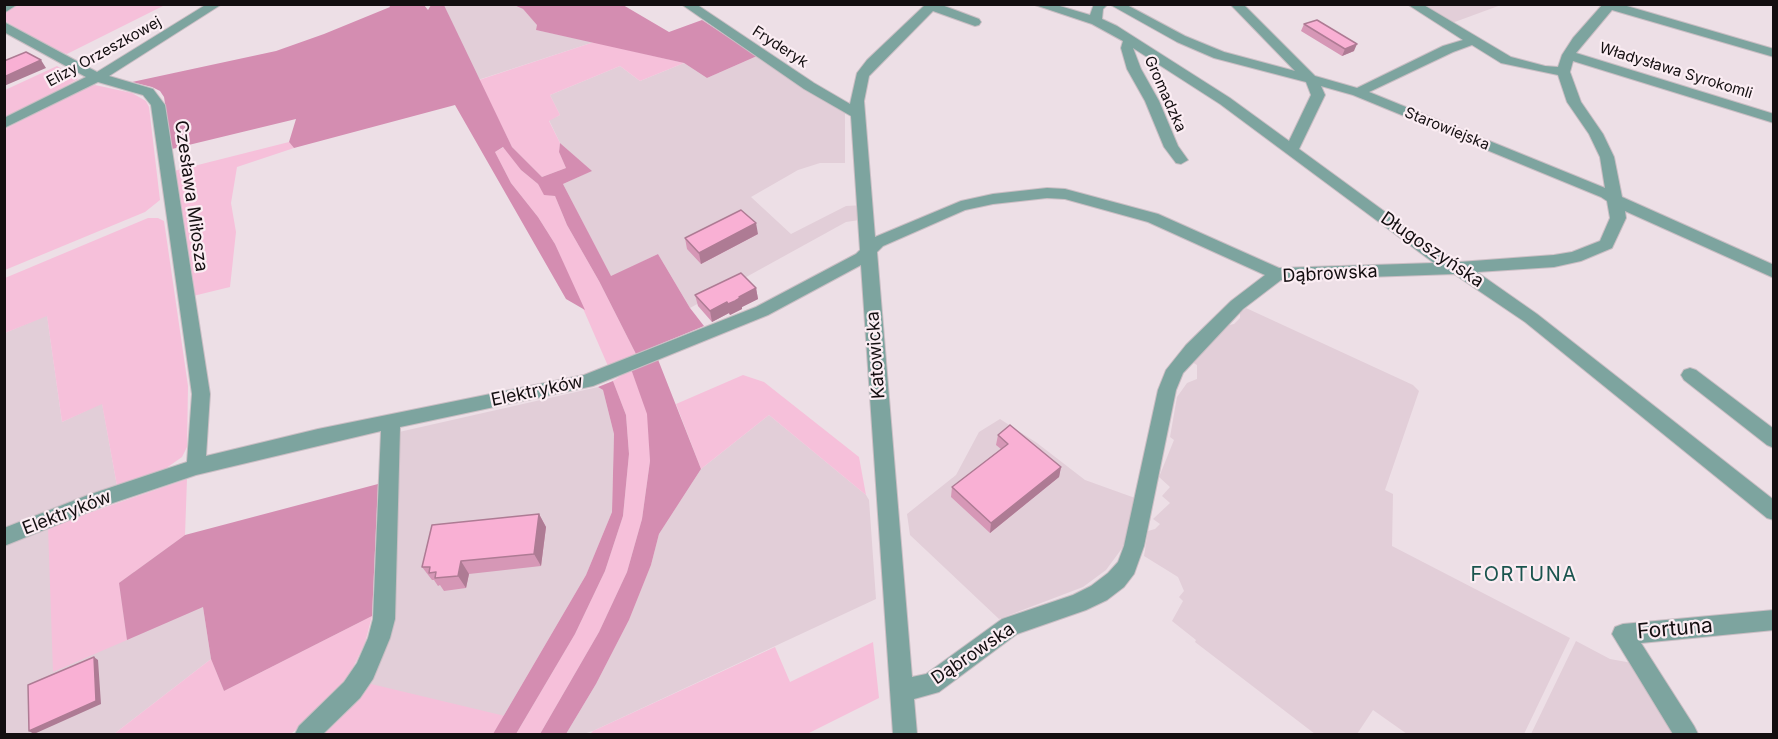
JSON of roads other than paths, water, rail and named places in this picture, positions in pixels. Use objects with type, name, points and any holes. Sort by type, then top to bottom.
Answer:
[{"type":"street","points":[[4,9],[12,4]]},
{"type":"street","name":"Elizy Orzeszkowej","points":[[4,124],[90,74],[156,44],[216,4]]},
{"type":"street","name":"Fryderyk","points":[[687,4],[809,86],[858,114]]},
{"type":"street","name":"Długoszyńska","points":[[1038,4],[1062,11],[1098,11],[1130,40],[1292,149],[1434,256],[1532,318],[1771,508]]},
{"type":"street","points":[[1236,4],[1312,81],[1318,95],[1292,149]]},
{"type":"street","points":[[1413,4],[1506,60],[1545,70],[1563,72],[1568,55],[1610,5],[1773,53]]},
{"type":"street","points":[[932,5],[975,22]]},
{"type":"street","name":"Katowicka","points":[[905,735],[858,114],[858,88],[862,76],[884,51],[932,5]]},
{"type":"street","name":"Starowiejska","points":[[1119,5],[1181,39],[1219,55],[1358,92],[1616,200],[1773,272]]},
{"type":"street","name":"Czesława Miłosza","points":[[4,26],[90,74],[142,90],[152,96],[158,105],[200,388],[201,414],[196,467]]},
{"type":"street","name":"Gromadzka","points":[[1130,40],[1126,48],[1134,69],[1152,101],[1170,147],[1181,160]]},
{"type":"street","points":[[1358,92],[1448,49],[1474,40]]},
{"type":"street","name":"Władysława Syrokomli","points":[[1568,55],[1773,119]]},
{"type":"street","name":"Dąbrowska","points":[[901,690],[931,684],[1010,626],[1078,603],[1099,593],[1116,580],[1127,567],[1134,546],[1167,390],[1175,370],[1237,305],[1277,274],[1455,268],[1554,261],[1594,250],[1606,244],[1618,218],[1607,157],[1596,134],[1574,102],[1563,72]]},
{"type":"street","name":"Elektryków","points":[[4,537],[95,501],[196,467],[391,421],[587,381],[762,311],[862,258],[877,242],[961,206],[993,199],[1047,193],[1065,194],[1153,218],[1277,274]]},
{"type":"street","points":[[1690,375],[1773,440]]},
{"type":"street","points":[[307,735],[352,690],[374,654],[379,638],[384,619],[391,421]]},
{"type":"street","name":"Fortuna","points":[[1686,735],[1623,634],[1773,620]]},
{"type":"district","name":"FORTUNA","points":[[1524,575]]}]
